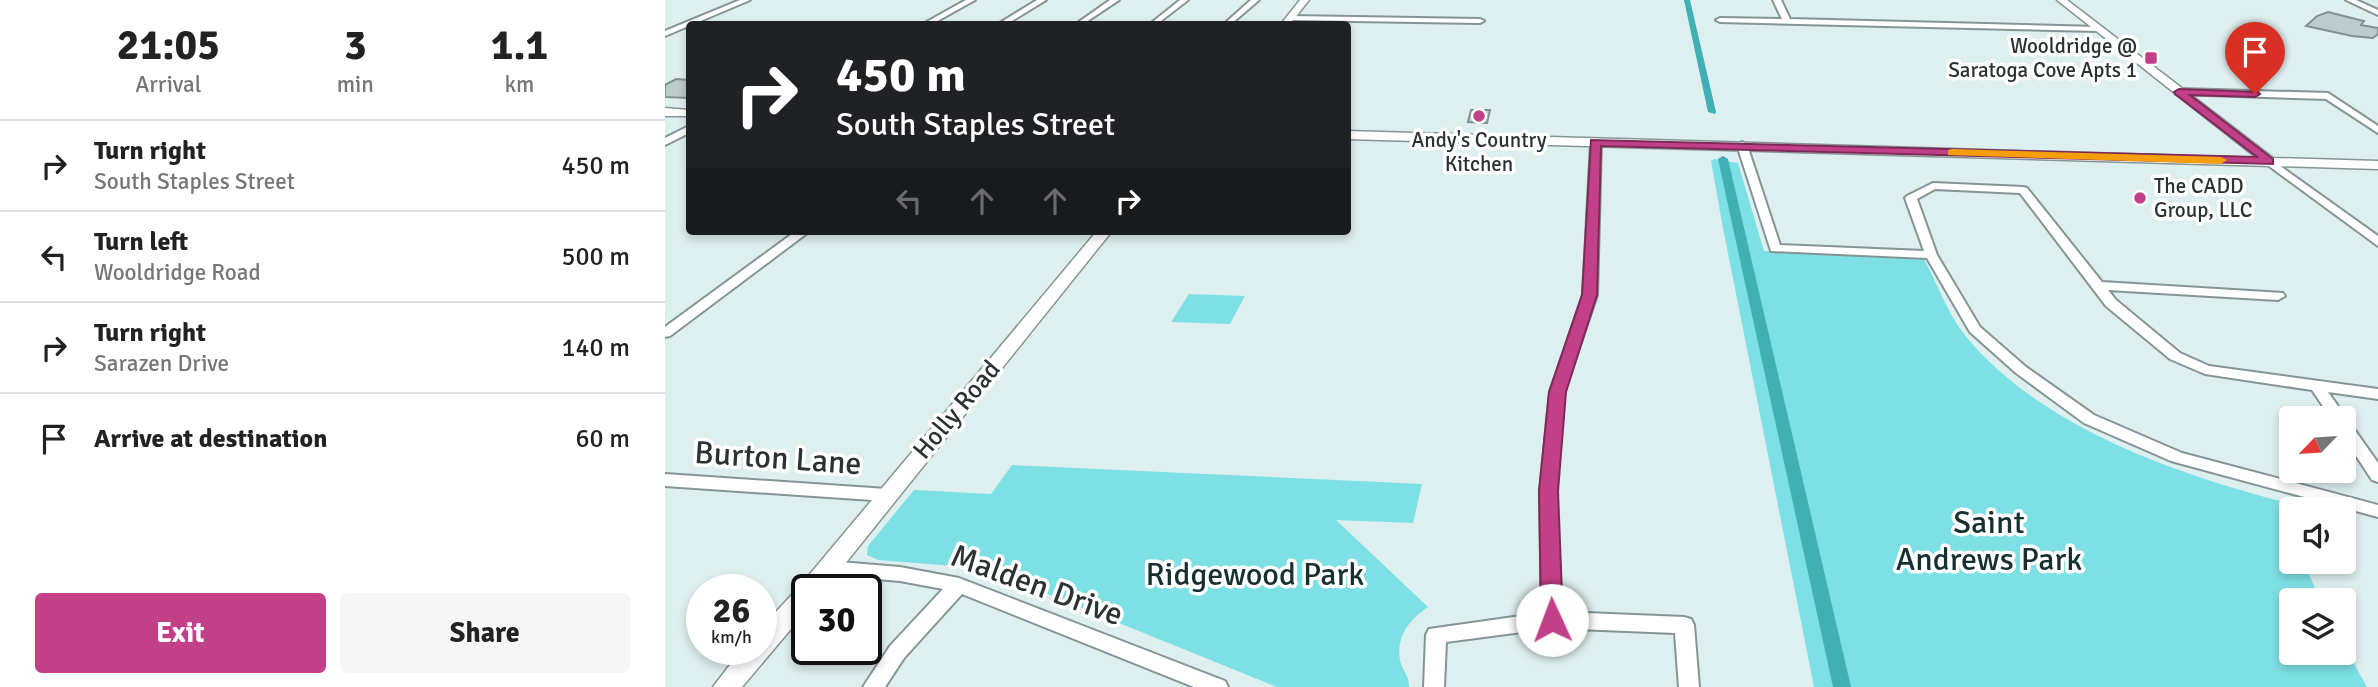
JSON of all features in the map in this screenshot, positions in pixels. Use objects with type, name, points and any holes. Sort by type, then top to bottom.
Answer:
[{"type":"main road","points":[[1288,21],[1305,0]]},
{"type":"main road","points":[[2061,0],[2269,161]]},
{"type":"main road","points":[[665,112],[686,113]]},
{"type":"main road","points":[[1351,135],[2378,165]]},
{"type":"main road","name":"Holly Road","points":[[823,574],[1102,235]]},
{"type":"main road","name":"Holly Road","points":[[777,628],[791,611]]},
{"type":"main road","name":"Holly Road","points":[[726,687],[745,665]]},
{"type":"street","points":[[696,21],[747,0]]},
{"type":"street","points":[[932,21],[971,0]]},
{"type":"street","points":[[1007,21],[1042,0]]},
{"type":"street","points":[[1084,21],[1115,0]]},
{"type":"street","points":[[1157,21],[1184,0]]},
{"type":"street","points":[[1230,21],[1255,0]]},
{"type":"street","points":[[1777,0],[1787,22]]},
{"type":"street","points":[[2350,0],[2376,10]]},
{"type":"street","points":[[2360,0],[2376,10]]},
{"type":"street","points":[[1720,20],[2098,29]]},
{"type":"street","points":[[1288,21],[1480,21]]},
{"type":"street","points":[[665,34],[686,25]]},
{"type":"street","points":[[2179,92],[2328,96],[2378,130]]},
{"type":"street","points":[[665,142],[686,131]]},
{"type":"street","points":[[1552,620],[1548,491],[1557,392],[1590,295],[1595,142]]},
{"type":"street","points":[[1742,145],[1775,248],[1931,255]]},
{"type":"street","points":[[2269,161],[2378,242]]},
{"type":"street","points":[[2378,394],[2205,370],[2175,356],[2111,303],[2022,191],[1933,186],[1911,198],[1931,255],[1975,329],[2021,370],[2089,419],[2177,457],[2378,511]]},
{"type":"street","points":[[665,332],[798,235]]},
{"type":"street","points":[[2099,286],[2278,296]]},
{"type":"street","points":[[2317,387],[2331,406]]},
{"type":"street","points":[[2356,443],[2378,476]]},
{"type":"street","name":"Burton Lane","points":[[665,480],[887,495]]},
{"type":"street","name":"Malden Drive","points":[[828,568],[900,574],[959,585],[1218,687]]},
{"type":"street","points":[[873,687],[897,652],[959,585]]},
{"type":"street","points":[[1434,687],[1436,635],[1552,620],[1684,625],[1689,687]]},
{"type":"green space","name":"Saint Andrews Park","points":[[1714,159],[1738,163],[1764,251],[1924,259],[1947,307],[1964,334],[1994,366],[2030,395],[2110,442],[2198,476],[2279,501],[2279,574],[2309,574],[2315,588],[2279,588],[2279,665],[2355,665],[2367,687],[1814,687],[1711,161]]},
{"type":"green space","points":[[1189,294],[1245,296],[1230,324],[1171,322]]},
{"type":"green space","name":"Ridgewood Park","points":[[1012,465],[1422,484],[1413,523],[1336,520],[1428,607],[1410,623],[1400,643],[1400,660],[1409,687],[1277,687],[1008,578],[966,567],[878,560],[867,555],[868,546],[914,490],[991,494]]},
{"type":"building","points":[[2328,12],[2364,21],[2361,25],[2378,28],[2378,34],[2373,38],[2352,36],[2306,26],[2317,16]]},
{"type":"building","points":[[676,79],[686,80],[686,98],[665,97],[665,85]]},
{"type":"building","name":"Andy's Country Kitchen","points":[[1471,110],[1490,110],[1487,123],[1468,122]]},
{"type":"waterway","points":[[1687,0],[1712,112]]},
{"type":"waterway","points":[[1723,159],[1842,687]]},
{"type":"slow traffic","points":[[1952,153],[2221,160]]},
{"type":"place","name":"Wooldridge @ Saratoga Cove Apts 1","points":[[2151,58]]},
{"type":"place","name":"Andy's Country Kitchen","points":[[1479,116]]},
{"type":"place","name":"The CADD Group, LLC","points":[[2140,198]]},
{"type":"route","points":[[1552,620],[1548,491],[1557,392],[1590,295],[1595,142],[2269,161],[2179,92],[2255,94]]}]
